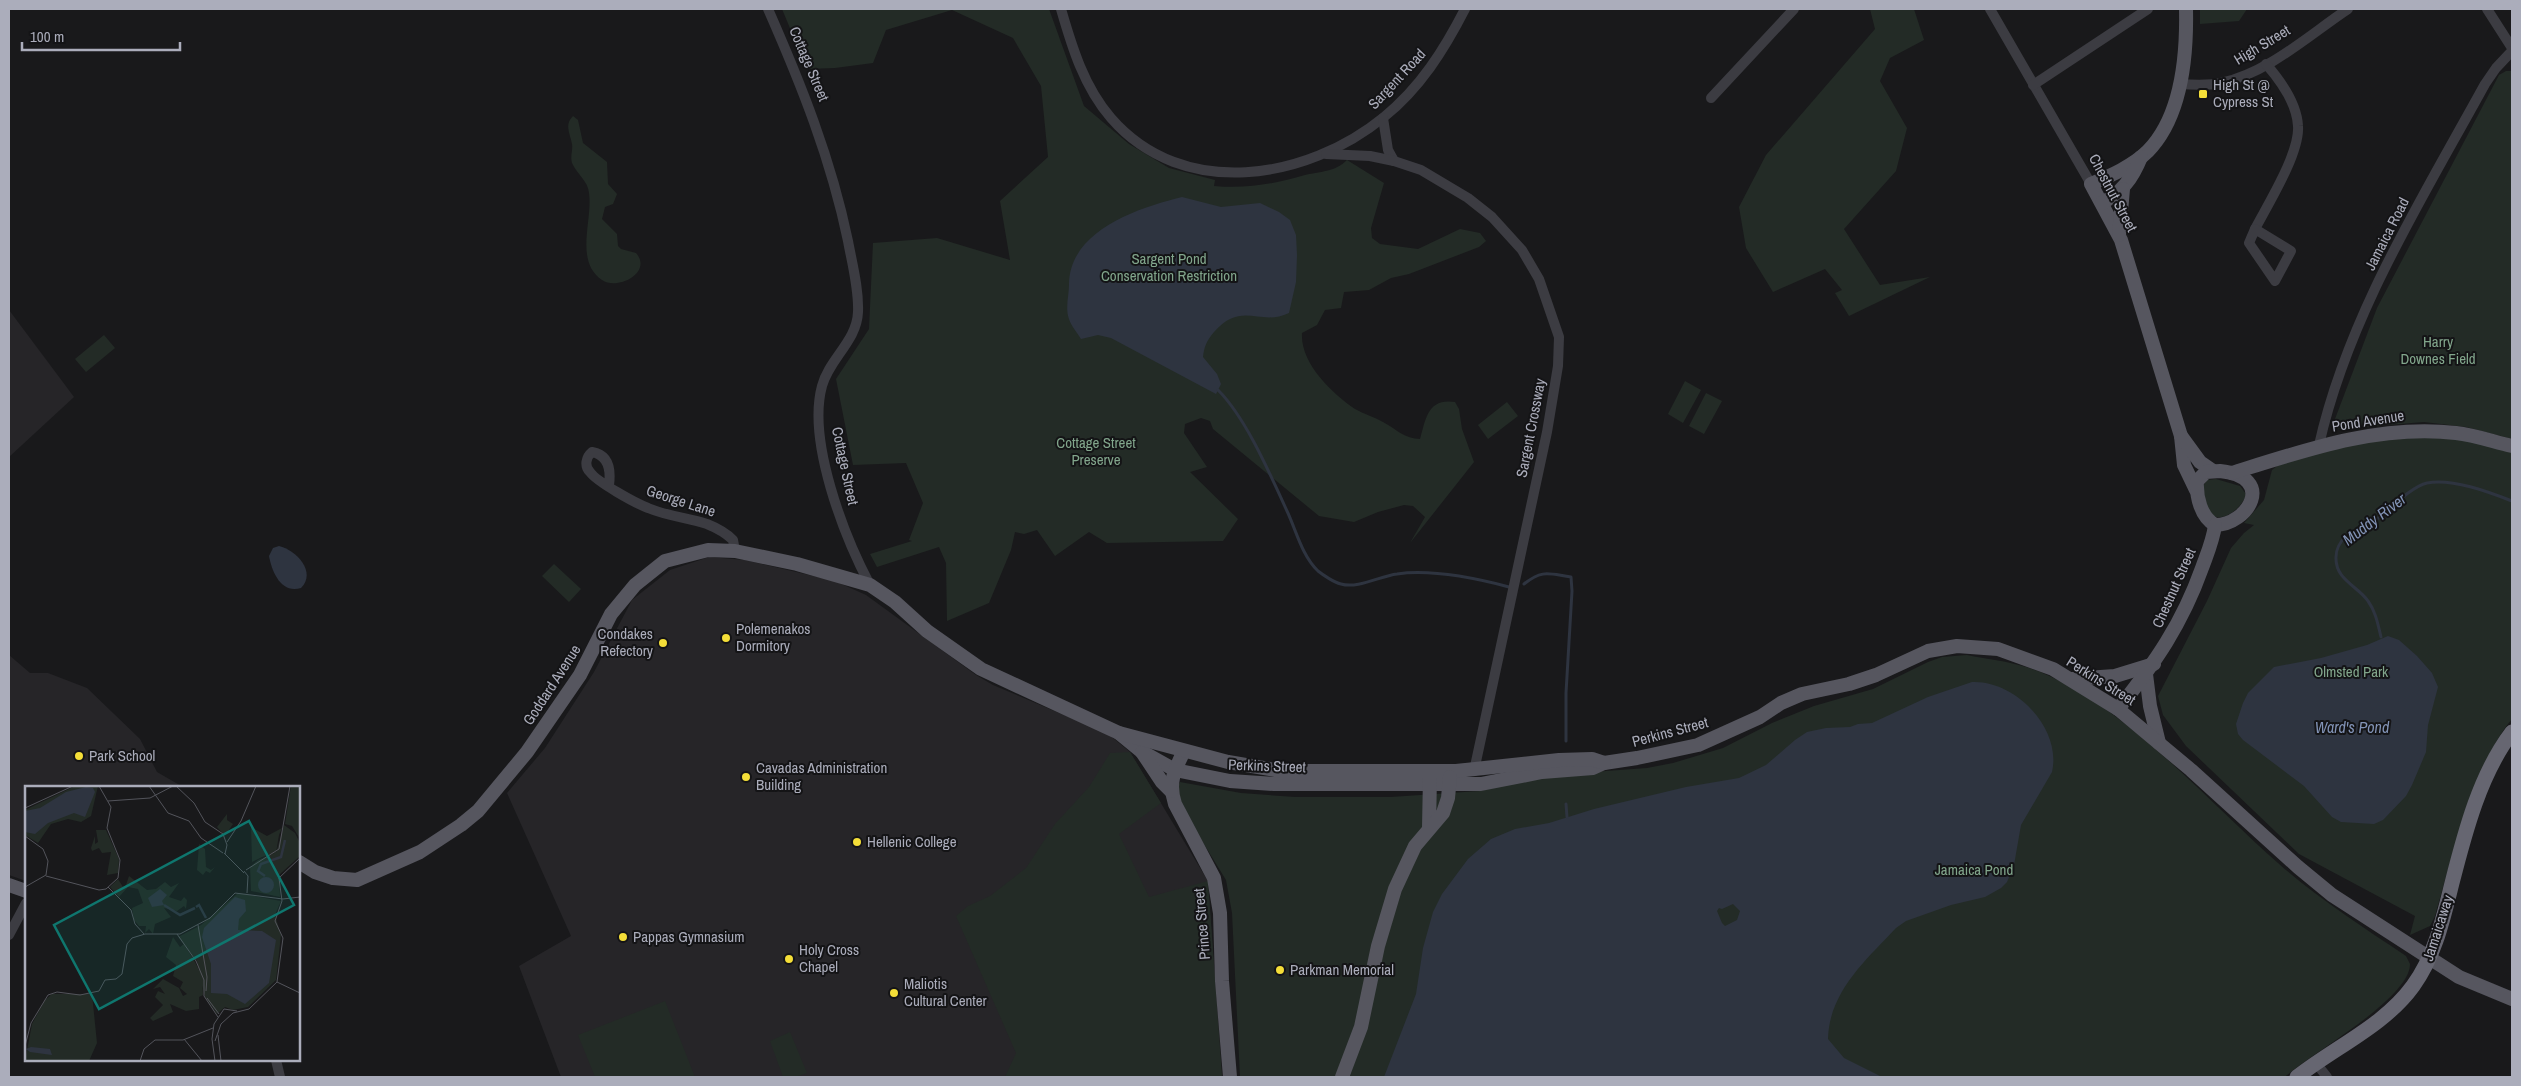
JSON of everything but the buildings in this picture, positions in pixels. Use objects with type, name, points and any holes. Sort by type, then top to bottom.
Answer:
[{"type":"highway","name":"Jamaicaway","points":[[2297,1077],[2392,1009],[2410,990],[2429,959],[2477,803],[2495,761],[2512,732]]},
{"type":"main road","points":[[2091,184],[2109,176],[2141,157],[2162,135],[2172,114],[2178,84],[2185,46],[2186,9]]},
{"type":"main road","points":[[2102,203],[2123,189],[2135,172],[2141,157]]},
{"type":"main road","name":"Chestnut Street","points":[[2091,184],[2119,236],[2181,436],[2184,465],[2196,490]]},
{"type":"main road","points":[[2119,236],[2123,189]]},
{"type":"main road","name":"Pond Avenue","points":[[2232,473],[2319,445],[2409,430],[2456,433],[2512,446]]},
{"type":"main road","name":"Chestnut Street","points":[[2181,436],[2200,462],[2213,471]]},
{"type":"main road","points":[[2253,489],[2246,478],[2232,473],[2213,471],[2200,475],[2196,490],[2204,516],[2215,525],[2223,525],[2251,502],[2253,489],[2272,460]]},
{"type":"main road","name":"Chestnut Street","points":[[2118,709],[2150,669],[2185,612],[2213,540],[2215,525]]},
{"type":"main road","name":"Goddard Avenue","points":[[300,863],[316,872],[333,878],[357,880],[420,852],[461,825],[478,811],[527,752],[580,675],[612,614],[635,585],[655,568],[675,558],[708,550],[735,552],[797,564],[870,584]]},
{"type":"main road","name":"Cottage Street","points":[[870,584],[895,602],[927,631],[981,669],[1048,700]]},
{"type":"main road","name":"Perkins Street","points":[[1119,732],[1141,751],[1175,770],[1249,783],[1430,778],[1450,778],[1490,783],[1542,772],[1593,768],[1604,763],[1646,757],[1698,744],[1760,717],[1781,703],[1802,694],[1858,681],[1928,651],[1957,646],[1998,649],[2028,659],[2070,679],[2118,709],[2325,889],[2459,977],[2512,999]]},
{"type":"main road","points":[[2070,679],[2107,678],[2150,669],[2150,706],[2159,743]]},
{"type":"main road","name":"Perkins Street","points":[[1048,700],[1119,732],[1184,751],[1266,770],[1430,778]]},
{"type":"main road","name":"Prince Street","points":[[1141,751],[1162,782],[1171,791],[1175,804],[1214,878],[1220,913],[1222,981],[1230,1077]]},
{"type":"main road","points":[[1171,791],[1171,782],[1184,751]]},
{"type":"main road","name":"Perkins Street","points":[[1450,778],[1474,771],[1559,760],[1592,759],[1604,763]]},
{"type":"main road","points":[[1429,828],[1430,778]]},
{"type":"main road","points":[[1342,1077],[1361,1027],[1378,946],[1392,898],[1410,855],[1429,828],[1444,813],[1450,778]]},
{"type":"main road","points":[[9,885],[25,891]]},
{"type":"street","name":"Cottage Street","points":[[768,9],[804,93],[824,147],[851,258],[858,302],[857,321],[822,385],[819,427],[840,519],[855,559],[870,584]]},
{"type":"street","name":"Sargent Road","points":[[1061,9],[1080,65],[1101,105],[1124,130],[1157,153],[1193,168],[1228,173],[1274,169],[1326,154],[1383,118],[1423,78],[1449,40],[1465,9]]},
{"type":"street","points":[[1711,98],[1794,9]]},
{"type":"street","name":"Chestnut Street","points":[[1990,9],[2091,184]]},
{"type":"street","points":[[2033,85],[2148,9]]},
{"type":"street","name":"High Street","points":[[2178,84],[2221,84],[2246,75],[2266,64],[2348,9]]},
{"type":"street","points":[[2487,9],[2512,50]]},
{"type":"street","name":"Jamaica Road","points":[[2319,445],[2328,403],[2366,307],[2485,84],[2512,50]]},
{"type":"street","points":[[2255,229],[2291,251],[2275,281],[2249,243],[2255,229],[2286,169],[2297,137],[2298,126],[2291,103],[2266,64]]},
{"type":"street","points":[[1383,118],[1388,150],[1394,161]]},
{"type":"street","name":"Sargent Crossway","points":[[1326,154],[1370,156],[1394,161],[1421,170],[1444,183],[1492,217],[1522,250],[1539,279],[1559,337],[1558,366],[1547,432],[1474,771]]},
{"type":"street","name":"George Lane","points":[[608,485],[648,508],[714,527],[733,540],[735,552]]},
{"type":"street","points":[[9,936],[25,905]]},
{"type":"street","points":[[276,1061],[280,1077]]},
{"type":"street","points":[[2316,1063],[2327,1077]]},
{"type":"shaded area","points":[[9,310],[74,397],[9,457]]},
{"type":"shaded area","name":"Hellenic College","points":[[709,557],[745,560],[835,581],[866,595],[976,675],[993,685],[1107,733],[1130,752],[1208,881],[1222,1077],[561,1077],[519,966],[571,936],[507,793],[545,748],[594,672],[632,600],[670,570]]},
{"type":"shaded area","name":"Park School","points":[[9,655],[30,673],[48,673],[87,688],[140,739],[157,772],[181,786],[25,786],[25,881],[9,875]]},
{"type":"green space","points":[[782,9],[1049,9],[1084,106],[1129,144],[1169,168],[1215,180],[1214,186],[1238,187],[1282,181],[1328,170],[1338,167],[1347,160],[1384,183],[1371,228],[1372,238],[1380,244],[1418,249],[1460,229],[1480,233],[1486,241],[1479,247],[1409,274],[1391,278],[1369,290],[1344,292],[1341,308],[1325,310],[1317,325],[1302,333],[1306,355],[1312,366],[1337,395],[1355,409],[1405,435],[1420,439],[1427,417],[1434,406],[1439,403],[1455,402],[1459,409],[1462,429],[1474,462],[1410,543],[1425,517],[1413,506],[1404,505],[1378,512],[1354,522],[1319,516],[1213,429],[1210,421],[1201,418],[1185,424],[1184,433],[1207,467],[1190,472],[1238,519],[1223,541],[1107,543],[1089,532],[1055,556],[1037,530],[1024,534],[1015,532],[1011,550],[989,603],[947,621],[946,563],[939,547],[877,567],[870,554],[912,541],[909,540],[923,503],[906,463],[853,465],[836,379],[869,329],[873,243],[937,238],[1010,260],[1000,201],[1048,157],[1041,86],[1013,38],[952,10],[886,30],[873,63],[835,68],[807,69]]},
{"type":"green space","points":[[1870,9],[1914,9],[1924,40],[1890,58],[1880,81],[1907,128],[1896,171],[1844,229],[1880,285],[1930,277],[1849,316],[1835,293],[1842,290],[1825,269],[1773,292],[1746,248],[1739,207],[1766,155],[1875,29]]},
{"type":"green space","points":[[2200,9],[2247,9],[2239,21],[2200,24]]},
{"type":"green space","name":"Harry Downes Field","points":[[2506,71],[2512,71],[2512,439],[2466,427],[2424,422],[2338,429],[2335,425],[2335,419],[2377,308],[2499,75]]},
{"type":"green space","points":[[573,116],[578,120],[583,143],[607,162],[608,184],[617,194],[613,204],[605,207],[602,219],[617,234],[618,246],[621,249],[636,253],[640,260],[640,267],[637,273],[624,281],[609,283],[602,280],[594,272],[589,262],[586,240],[590,204],[589,193],[587,185],[571,161],[572,144],[568,126]]},
{"type":"green space","points":[[104,335],[115,348],[86,372],[75,359]]},
{"type":"green space","points":[[1685,381],[1701,390],[1683,423],[1668,414]]},
{"type":"green space","points":[[1706,393],[1722,401],[1704,434],[1689,426]]},
{"type":"green space","points":[[1507,402],[1518,416],[1488,439],[1478,425]]},
{"type":"green space","name":"Olmsted Park","points":[[2408,434],[2465,440],[2512,452],[2512,719],[2498,739],[2475,786],[2465,813],[2435,916],[2430,926],[2410,935],[2415,916],[2299,854],[2186,746],[2163,715],[2158,696],[2207,601],[2231,548],[2254,525],[2244,523],[2264,500],[2272,470],[2282,462],[2348,445]]},
{"type":"green space","points":[[2216,479],[2240,486],[2246,494],[2237,509],[2226,516],[2220,517],[2210,513],[2205,503],[2203,486],[2207,480]]},
{"type":"green space","points":[[554,564],[581,589],[569,602],[542,576]]},
{"type":"green space","name":"Jamaica Pond","points":[[1967,655],[2019,665],[2060,681],[2127,725],[2191,781],[2293,876],[2340,912],[2406,956],[2410,964],[2406,978],[2377,1009],[2285,1077],[1240,1077],[1232,913],[1226,880],[1183,810],[1177,788],[1180,782],[1241,793],[1295,797],[1391,797],[1479,791],[1551,775],[1647,768],[1673,763],[1723,748],[1772,723],[1814,706],[1873,689],[1928,662],[1942,657]]},
{"type":"green space","points":[[1130,752],[1161,803],[1119,834],[1149,897],[1208,881],[1222,1077],[1005,1077],[1016,1053],[956,916],[968,906],[990,896],[1026,868],[1055,824],[1089,787],[1110,753]]},
{"type":"green space","points":[[665,1001],[695,1077],[595,1077],[578,1035]]},
{"type":"green space","points":[[790,1032],[807,1073],[796,1077],[783,1077],[770,1041]]},
{"type":"water","points":[[1182,197],[1221,207],[1260,203],[1279,212],[1290,220],[1296,235],[1296,282],[1289,313],[1279,317],[1242,316],[1233,318],[1214,332],[1208,341],[1203,357],[1217,374],[1221,384],[1216,394],[1111,338],[1098,335],[1081,339],[1071,324],[1068,315],[1067,306],[1072,265],[1081,249],[1109,224],[1127,215]]},
{"type":"water","points":[[279,546],[298,557],[306,569],[307,575],[301,588],[288,588],[275,575],[269,556],[273,548]]},
{"type":"water","name":"Ward's Pond","points":[[2388,636],[2399,640],[2417,656],[2432,673],[2438,687],[2428,725],[2426,752],[2406,796],[2383,820],[2374,824],[2341,822],[2332,817],[2304,786],[2243,740],[2238,734],[2236,724],[2248,693],[2274,667],[2321,658],[2367,645]]},
{"type":"water","name":"Jamaica Pond","points":[[1972,682],[1988,683],[2004,689],[2019,698],[2032,710],[2050,739],[2053,755],[2052,772],[2021,825],[2014,865],[2007,882],[2001,888],[1985,897],[1951,905],[1906,921],[1896,928],[1873,952],[1842,992],[1830,1022],[1828,1039],[1844,1058],[1882,1077],[1384,1077],[1416,994],[1423,948],[1433,912],[1442,894],[1468,859],[1491,839],[1515,829],[1549,823],[1594,809],[1686,787],[1739,778],[1766,765],[1807,732],[1872,723],[1928,697]],"holes":[[[1733,904],[1740,911],[1737,920],[1725,926],[1717,911],[1719,908],[1722,909]]]},
{"type":"waterway","points":[[1218,390],[1248,431],[1273,480],[1308,558],[1312,565],[1323,575],[1341,584],[1355,585],[1390,575],[1424,573],[1482,580],[1509,587]]},
{"type":"waterway","name":"Muddy River","points":[[2381,637],[2371,605],[2339,571],[2336,557],[2340,544],[2345,537],[2372,523],[2413,489],[2427,483],[2448,482],[2459,484],[2512,501]]},
{"type":"waterway","points":[[1524,584],[1541,574],[1571,577],[1566,741]]},
{"type":"waterway","points":[[1566,804],[1567,817]]},
{"type":"place","name":"High St @ Cypress St","points":[[2203,94]]},
{"type":"place","name":"Polemenakos Dormitory","points":[[726,638]]},
{"type":"place","name":"Condakes Refectory","points":[[663,643]]},
{"type":"place","name":"Park School","points":[[79,756]]},
{"type":"place","name":"Cavadas Administration Building","points":[[746,777]]},
{"type":"place","name":"Hellenic College","points":[[857,842]]},
{"type":"place","name":"Pappas Gymnasium","points":[[623,937]]},
{"type":"place","name":"Holy Cross Chapel","points":[[789,959]]},
{"type":"place","name":"Parkman Memorial","points":[[1280,970]]},
{"type":"place","name":"Maliotis Cultural Center","points":[[894,993]]},
{"type":"park label","name":"Sargent Pond Conservation Restriction","points":[[1169,268]]},
{"type":"park label","name":"Cottage Street Preserve","points":[[1096,452]]}]
